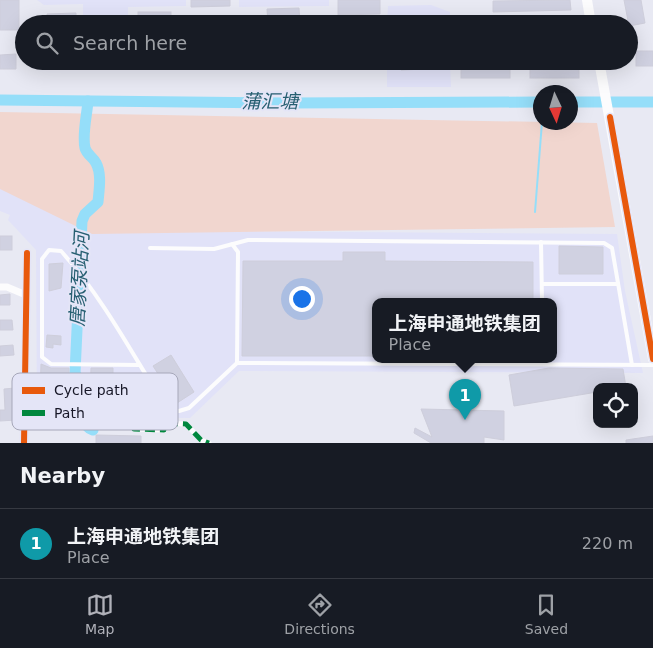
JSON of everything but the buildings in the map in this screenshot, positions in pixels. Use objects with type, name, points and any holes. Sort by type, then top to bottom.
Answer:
[{"type":"main road","points":[[587,0],[590,15]]},
{"type":"main road","points":[[600,70],[653,359]]},
{"type":"street","points":[[25,373],[27,253]]},
{"type":"street","points":[[0,287],[7,287],[26,296]]},
{"type":"street","points":[[178,424],[186,424],[201,440],[209,443]]},
{"type":"street","points":[[24,430],[24,443]]},
{"type":"street","points":[[134,430],[164,430]]},
{"type":"lane","points":[[150,248],[214,249],[248,240],[608,244],[612,248],[632,365]]},
{"type":"lane","points":[[542,242],[542,298]]},
{"type":"lane","points":[[232,244],[238,252],[237,363]]},
{"type":"lane","points":[[139,365],[45,362],[42,357],[44,340],[42,259],[49,250],[62,252],[80,272],[139,365],[144,373]]},
{"type":"lane","points":[[42,278],[48,278]]},
{"type":"lane","points":[[542,284],[618,284]]},
{"type":"lane","points":[[178,410],[189,408],[237,363],[653,365]]},
{"type":"shaded area","points":[[37,0],[186,0],[186,6],[128,7],[128,15],[83,15],[83,4],[44,5]]},
{"type":"shaded area","points":[[239,0],[329,0],[329,6],[239,7]]},
{"type":"shaded area","points":[[431,5],[450,12],[450,15],[388,15],[388,6]]},
{"type":"shaded area","points":[[387,70],[450,70],[451,87],[387,87]]},
{"type":"shaded area","points":[[0,112],[533,122],[533,130],[578,130],[578,123],[597,123],[615,227],[92,234],[0,189]]},
{"type":"shaded area","points":[[0,188],[93,230],[617,234],[625,291],[643,373],[239,371],[190,418],[178,418],[178,373],[37,373],[36,250],[8,220],[10,215],[0,211]]},
{"type":"waterway","name":"蒲汇塘","points":[[0,100],[287,103],[533,102]]},
{"type":"waterway","name":"唐家泵站河","points":[[75,373],[82,221],[85,214],[98,202],[100,177],[98,167],[86,150],[84,143],[88,101]]},
{"type":"waterway","name":"蒲汇塘","points":[[578,102],[653,102]]},
{"type":"waterway","points":[[535,212],[541,130]]},
{"type":"marked path","points":[[178,424],[186,424],[201,440],[209,443]]},
{"type":"cycle path","points":[[610,117],[653,359]]},
{"type":"cycle path","points":[[25,373],[27,253]]},
{"type":"cycle path","points":[[24,430],[24,443]]},
{"type":"place","name":"上海申通地铁集团","points":[[465,420]]}]
